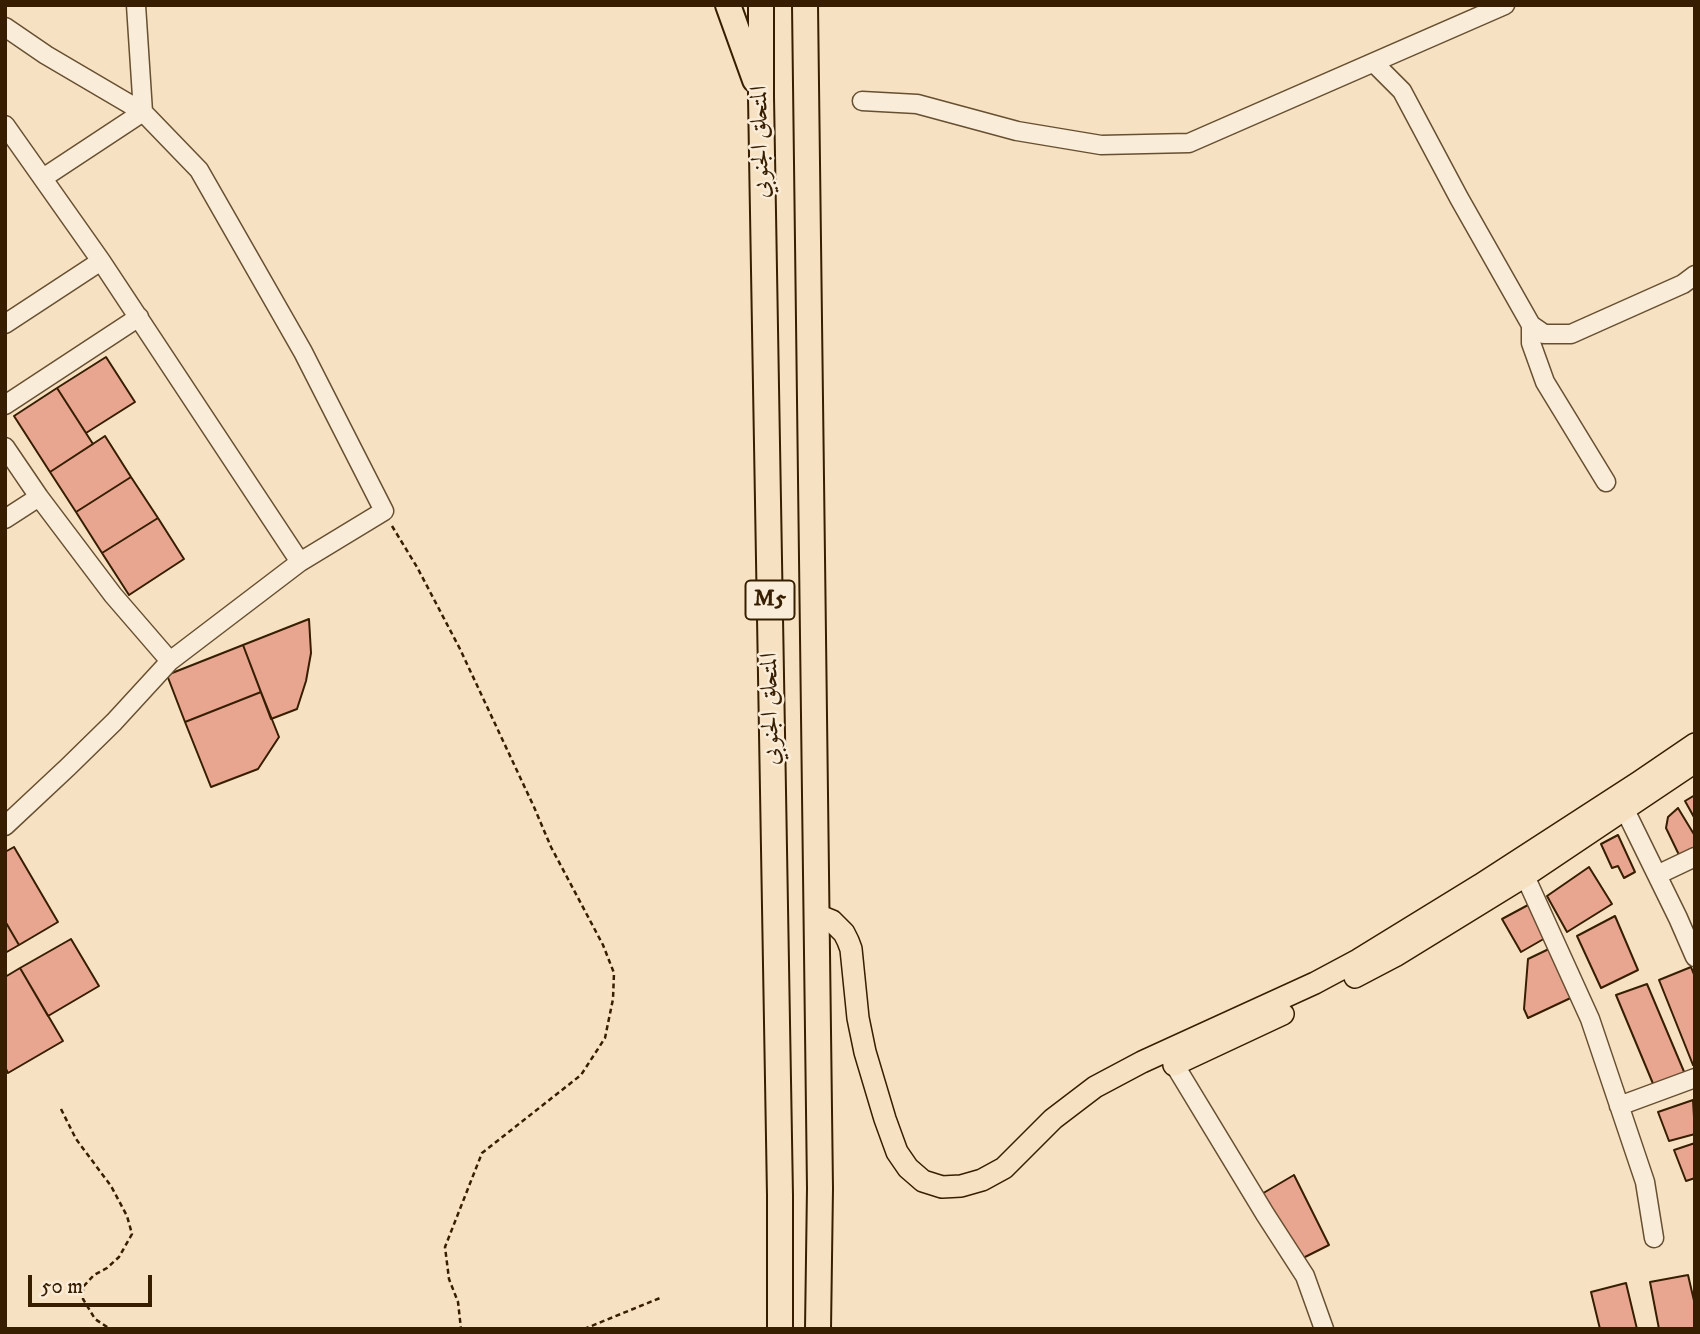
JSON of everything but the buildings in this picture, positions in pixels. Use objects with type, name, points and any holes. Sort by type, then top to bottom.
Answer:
[{"type":"highway","points":[[728,5],[761,97]]},
{"type":"highway","name":"المتحلق الجنوبي","points":[[761,5],[780,1329]]},
{"type":"highway","name":"المتحلق الجنوبي","points":[[805,5],[820,1188],[818,1329]]},
{"type":"main road","points":[[1170,1058],[1357,960],[1492,878],[1695,744]]},
{"type":"main road","points":[[817,915],[832,921],[848,941],[865,1052],[897,1152],[908,1168],[923,1181],[942,1187],[961,1186],[993,1175],[1014,1160],[1073,1102],[1118,1073],[1170,1058],[1286,1013],[1374,967],[1525,876],[1695,762]]},
{"type":"street","points":[[136,5],[143,112]]},
{"type":"street","points":[[862,100],[918,104],[1017,131],[1101,145],[1189,143],[1499,6]]},
{"type":"street","points":[[5,27],[46,55],[143,112],[199,170],[303,352],[384,511],[300,562],[170,661],[114,722],[5,826]]},
{"type":"street","points":[[1374,63],[1402,91],[1531,326],[1544,334],[1571,334],[1684,284],[1695,275]]},
{"type":"street","points":[[43,178],[143,112]]},
{"type":"street","points":[[5,125],[139,317],[300,562]]},
{"type":"street","points":[[5,324],[101,261]]},
{"type":"street","points":[[5,405],[139,317]]},
{"type":"street","points":[[1531,326],[1531,343],[1545,382],[1606,482]]},
{"type":"street","points":[[5,447],[113,595],[170,661]]},
{"type":"street","points":[[5,519],[39,497]]},
{"type":"street","points":[[1625,810],[1695,957]]},
{"type":"street","points":[[1657,875],[1695,857]]},
{"type":"street","points":[[1525,876],[1590,1020],[1645,1182],[1654,1238]]},
{"type":"street","points":[[1170,1058],[1305,1276],[1324,1329]]},
{"type":"street","points":[[1619,1106],[1695,1078]]},
{"type":"path","points":[[384,511],[460,649],[551,847],[603,945],[614,973],[613,999],[605,1038],[581,1075],[482,1153],[445,1247],[449,1279],[458,1302],[461,1329]]},
{"type":"path","points":[[61,1109],[76,1139],[111,1186],[127,1216],[132,1234],[119,1257],[94,1275],[83,1287],[83,1299],[95,1319],[110,1329]]},
{"type":"path","points":[[583,1329],[660,1298]]}]
